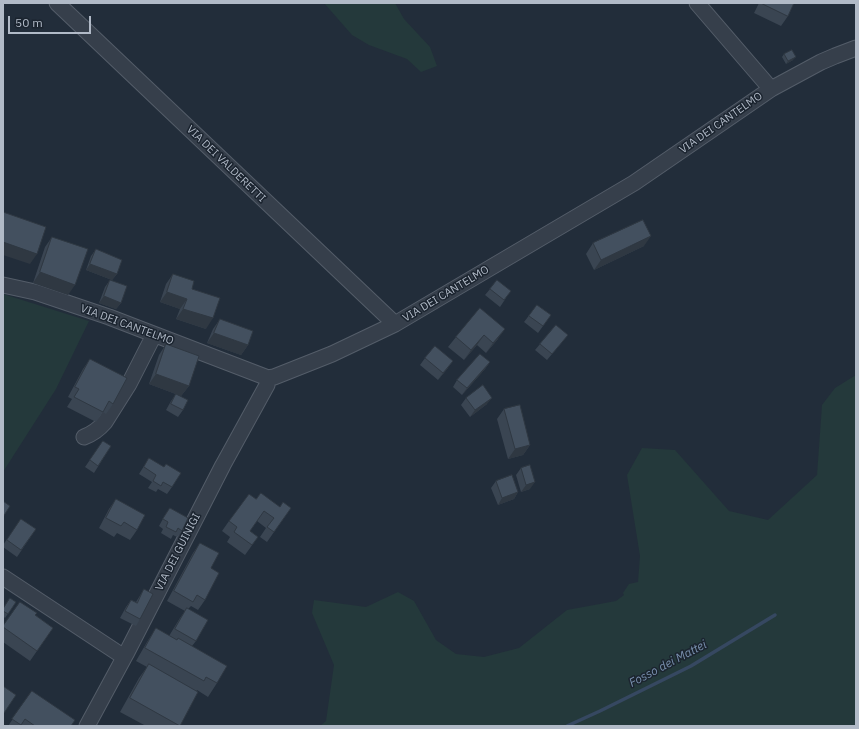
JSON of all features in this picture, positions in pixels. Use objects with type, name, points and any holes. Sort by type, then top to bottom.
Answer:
[{"type":"street","name":"VIA DEI VALDERETTI","points":[[57,3],[395,324]]},
{"type":"street","points":[[697,3],[771,89]]},
{"type":"street","name":"VIA DEI CANTELMO","points":[[3,285],[35,292],[109,317],[268,378],[274,377],[332,354],[395,324],[634,183],[771,89],[821,62],[856,48]]},
{"type":"street","points":[[84,437],[100,428],[105,422],[129,384],[154,335]]},
{"type":"street","name":"VIA DEI GUINIGI","points":[[87,726],[267,385],[268,378]]},
{"type":"street","points":[[3,576],[124,657]]},
{"type":"green space","points":[[324,3],[395,3],[404,19],[430,47],[437,66],[421,72],[407,59],[369,45],[352,35]]},
{"type":"green space","points":[[3,294],[89,321],[56,389],[3,472]]},
{"type":"green space","points":[[856,375],[856,726],[320,726],[326,721],[334,665],[312,613],[314,600],[366,607],[398,592],[414,601],[436,640],[456,654],[484,657],[519,648],[567,610],[616,601],[624,595],[623,593],[629,584],[638,582],[640,556],[627,475],[642,448],[675,450],[729,511],[768,520],[817,475],[822,405],[835,388]]},
{"type":"building","points":[[761,3],[794,3],[788,16]]},
{"type":"building","points":[[792,50],[796,57],[788,61],[784,54]]},
{"type":"building","points":[[3,212],[46,227],[37,254],[3,242]]},
{"type":"building","points":[[643,220],[651,236],[601,260],[593,243]]},
{"type":"building","points":[[52,237],[88,249],[75,285],[40,272]]},
{"type":"building","points":[[96,249],[122,260],[117,274],[90,264]]},
{"type":"building","points":[[173,274],[194,281],[192,289],[220,298],[213,318],[183,309],[187,299],[167,292]]},
{"type":"building","points":[[110,280],[127,286],[121,303],[104,296]]},
{"type":"building","points":[[497,280],[511,291],[504,300],[490,289]]},
{"type":"building","points":[[537,305],[551,315],[543,326],[529,316]]},
{"type":"building","points":[[480,308],[505,329],[493,343],[484,335],[471,350],[456,337]]},
{"type":"building","points":[[220,319],[253,331],[248,345],[214,333]]},
{"type":"building","points":[[556,325],[568,335],[552,354],[540,344]]},
{"type":"building","points":[[166,344],[199,356],[189,386],[156,374]]},
{"type":"building","points":[[435,346],[453,361],[443,373],[425,358]]},
{"type":"building","points":[[480,354],[490,362],[467,388],[457,380]]},
{"type":"building","points":[[90,359],[127,378],[113,404],[109,401],[103,412],[74,397],[79,389],[75,387]]},
{"type":"building","points":[[483,385],[492,398],[475,410],[466,398]]},
{"type":"building","points":[[176,394],[188,400],[183,410],[171,404]]},
{"type":"building","points":[[520,405],[530,445],[515,449],[504,409]]},
{"type":"building","points":[[103,441],[111,446],[98,466],[90,460]]},
{"type":"building","points":[[149,458],[164,467],[166,464],[181,473],[172,487],[163,482],[161,486],[153,481],[156,475],[144,467]]},
{"type":"building","points":[[530,465],[535,482],[526,485],[521,468]]},
{"type":"building","points":[[512,475],[518,492],[502,498],[496,481]]},
{"type":"building","points":[[261,493],[280,507],[283,502],[291,508],[274,532],[267,527],[274,518],[264,511],[250,531],[258,537],[252,545],[234,532],[237,527],[229,521],[249,494],[256,499]]},
{"type":"building","points":[[116,499],[145,515],[137,530],[124,522],[121,526],[106,518]]},
{"type":"building","points":[[3,501],[10,506],[3,517]]},
{"type":"building","points":[[170,508],[188,518],[182,531],[178,528],[176,532],[166,527],[168,522],[163,519]]},
{"type":"building","points":[[21,519],[36,529],[21,550],[7,540]]},
{"type":"building","points":[[200,543],[219,553],[211,568],[219,573],[205,600],[197,595],[193,602],[174,591]]},
{"type":"building","points":[[144,589],[153,594],[140,619],[125,611],[131,600],[137,603]]},
{"type":"building","points":[[10,598],[16,602],[8,614],[3,611],[3,609]]},
{"type":"building","points":[[20,602],[37,613],[35,615],[53,628],[37,651],[3,627]]},
{"type":"building","points":[[187,608],[208,620],[196,641],[175,629]]},
{"type":"building","points":[[156,628],[177,640],[178,638],[227,666],[217,683],[206,677],[204,681],[145,648]]},
{"type":"building","points":[[149,664],[198,692],[180,726],[130,698]]},
{"type":"building","points":[[3,686],[16,695],[4,713],[3,712]]},
{"type":"building","points":[[32,691],[75,720],[71,726],[35,726],[25,719],[21,725],[12,719]]},
{"type":"waterway","name":"Fosso dei Mattei","points":[[567,726],[691,666],[775,615]]}]
